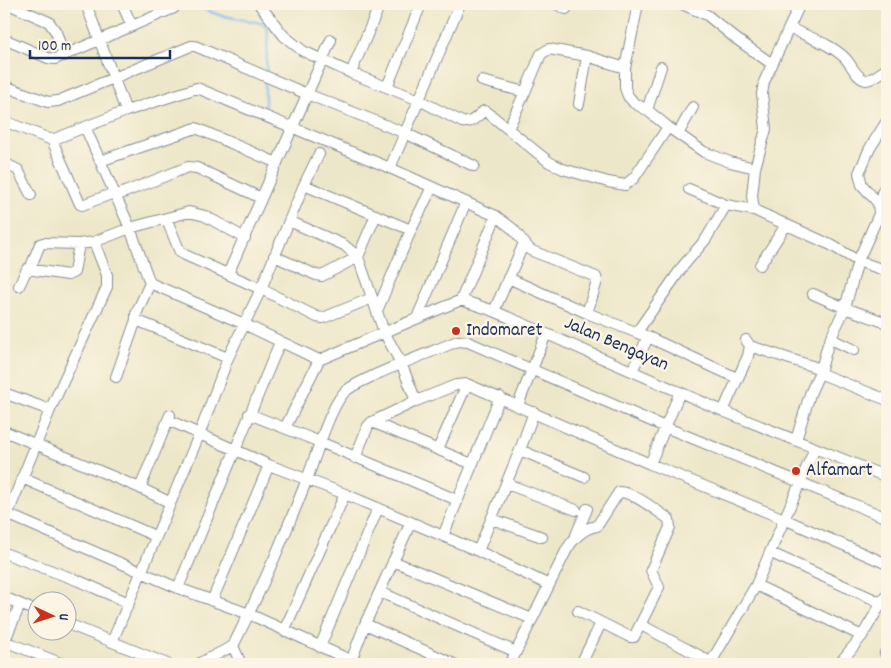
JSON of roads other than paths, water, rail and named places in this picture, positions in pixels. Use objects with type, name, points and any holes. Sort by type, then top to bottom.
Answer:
[{"type":"street","points":[[8,4],[49,22],[56,32],[64,56]]},
{"type":"street","points":[[86,4],[126,111]]},
{"type":"street","points":[[122,4],[132,26]]},
{"type":"street","points":[[259,4],[284,36],[304,51],[351,73],[420,100],[467,123],[484,111],[487,112],[549,162],[608,182],[625,185],[634,178],[668,128]]},
{"type":"street","points":[[351,73],[380,4]]},
{"type":"street","points":[[388,86],[422,4]]},
{"type":"street","points":[[390,168],[460,4]]},
{"type":"street","points":[[556,4],[566,9]]},
{"type":"street","points":[[638,4],[625,68],[625,88],[628,96],[668,128],[704,152],[716,158],[755,168]]},
{"type":"street","points":[[682,4],[707,15],[735,38],[772,64]]},
{"type":"street","points":[[754,210],[752,196],[755,168],[766,129],[762,94],[764,82],[800,4]]},
{"type":"street","points":[[4,39],[48,58],[55,59],[174,8]]},
{"type":"street","points":[[790,28],[822,43],[844,57],[864,80],[868,80],[887,69]]},
{"type":"street","points":[[228,274],[331,40]]},
{"type":"street","points":[[4,86],[48,102],[58,101],[195,46],[306,94],[405,133],[474,166]]},
{"type":"street","points":[[508,129],[541,54],[545,51],[549,49],[586,56],[625,68]]},
{"type":"street","points":[[579,104],[586,56]]},
{"type":"street","points":[[647,110],[661,67]]},
{"type":"street","points":[[482,82],[524,92]]},
{"type":"street","points":[[4,121],[52,140],[126,111],[196,88],[390,168],[496,216],[513,229],[530,250],[596,277],[597,281],[586,313]]},
{"type":"street","points":[[678,134],[693,107]]},
{"type":"street","points":[[796,440],[810,394],[845,308],[858,261],[879,214],[878,203],[862,185],[859,173],[870,148],[887,121]]},
{"type":"street","points":[[85,127],[130,228],[150,283],[136,314],[136,320],[116,377]]},
{"type":"street","points":[[100,161],[196,128],[277,163]]},
{"type":"street","points":[[52,140],[82,205],[188,168],[198,168],[261,198]]},
{"type":"street","points":[[112,642],[199,435],[228,358],[261,289],[304,185],[319,154]]},
{"type":"street","points":[[4,163],[18,170],[31,195]]},
{"type":"street","points":[[887,184],[882,193],[887,195]]},
{"type":"street","points":[[304,185],[411,230]]},
{"type":"street","points":[[377,311],[411,230],[432,187]]},
{"type":"street","points":[[689,189],[726,205],[754,210],[830,245],[858,261],[887,271]]},
{"type":"street","points":[[417,318],[466,202]]},
{"type":"street","points":[[637,332],[683,266],[706,239],[726,205]]},
{"type":"street","points":[[30,269],[40,244],[94,242],[130,228],[188,212],[205,216],[245,238]]},
{"type":"street","points":[[274,256],[318,276],[322,276],[358,257],[376,215]]},
{"type":"street","points":[[285,428],[319,360],[461,300],[496,216]]},
{"type":"street","points":[[166,218],[180,252],[191,259],[261,289],[320,318],[372,298]]},
{"type":"street","points":[[289,221],[344,245],[358,257],[384,332],[401,364],[416,401]]},
{"type":"street","points":[[760,265],[786,225]]},
{"type":"street","points":[[94,242],[108,275],[107,287],[35,444],[6,518],[178,588],[249,614],[353,663],[365,624],[411,522]]},
{"type":"street","points":[[494,312],[524,243]]},
{"type":"street","points":[[19,286],[25,270],[30,269],[68,276],[72,275],[79,244]]},
{"type":"street","points":[[508,278],[586,313],[637,332],[737,378]]},
{"type":"street","points":[[150,283],[244,324],[319,360]]},
{"type":"street","points":[[813,294],[887,323]]},
{"type":"street","name":"Jalan Bengayan","points":[[461,300],[546,334],[723,411],[887,477]]},
{"type":"street","points":[[136,320],[228,358]]},
{"type":"street","points":[[518,405],[546,334]]},
{"type":"street","points":[[632,371],[648,337]]},
{"type":"street","points":[[831,339],[854,350]]},
{"type":"street","points":[[198,664],[233,646],[249,614],[307,479],[320,442],[339,399],[346,391],[401,364],[458,341],[463,341],[533,369],[665,427],[887,518]]},
{"type":"street","points":[[178,588],[234,449],[280,342]]},
{"type":"street","points":[[723,411],[748,356],[748,343],[887,400]]},
{"type":"street","points":[[438,450],[467,384]]},
{"type":"street","points":[[355,458],[372,422],[416,401],[456,385],[467,384],[887,564]]},
{"type":"street","points":[[650,464],[680,392]]},
{"type":"street","points":[[4,393],[50,410]]},
{"type":"street","points":[[443,536],[500,397]]},
{"type":"street","points":[[478,551],[507,484],[534,412]]},
{"type":"street","points":[[249,414],[457,500]]},
{"type":"street","points":[[140,488],[169,417],[199,435],[411,522],[549,585]]},
{"type":"street","points":[[372,422],[472,464]]},
{"type":"street","points":[[4,431],[170,502]]},
{"type":"street","points":[[640,625],[700,656],[711,664],[756,584],[771,553],[815,448]]},
{"type":"street","points":[[520,450],[584,478]]},
{"type":"street","points":[[212,601],[269,465]]},
{"type":"street","points":[[865,467],[887,468]]},
{"type":"street","points":[[22,478],[155,536]]},
{"type":"street","points":[[507,484],[576,510]]},
{"type":"street","points":[[576,535],[597,526],[619,492],[626,493],[647,504],[669,519],[670,526],[651,570],[659,587],[632,638],[578,611]]},
{"type":"street","points":[[284,631],[345,494]]},
{"type":"street","points":[[320,647],[378,508]]},
{"type":"street","points":[[510,664],[567,549],[576,535],[587,509]]},
{"type":"street","points":[[492,519],[542,537]]},
{"type":"street","points":[[4,553],[79,581],[129,603]]},
{"type":"street","points":[[771,553],[885,599],[862,636],[839,664]]},
{"type":"street","points":[[393,562],[532,619]]},
{"type":"street","points":[[756,584],[862,636]]},
{"type":"street","points":[[380,592],[516,652]]},
{"type":"street","points":[[4,597],[28,608]]},
{"type":"street","points":[[20,605],[4,641],[63,664]]},
{"type":"street","points":[[581,664],[601,623]]},
{"type":"street","points":[[365,624],[454,664]]},
{"type":"street","points":[[78,628],[155,662],[167,664]]},
{"type":"street","points":[[233,646],[241,664]]},
{"type":"waterway","points":[[171,4],[193,5],[219,15],[261,23],[268,29],[266,73]]},
{"type":"waterway","points":[[265,81],[265,107]]},
{"type":"place","name":"Indomaret","points":[[456,331]]},
{"type":"place","name":"Alfamart","points":[[796,471]]}]
